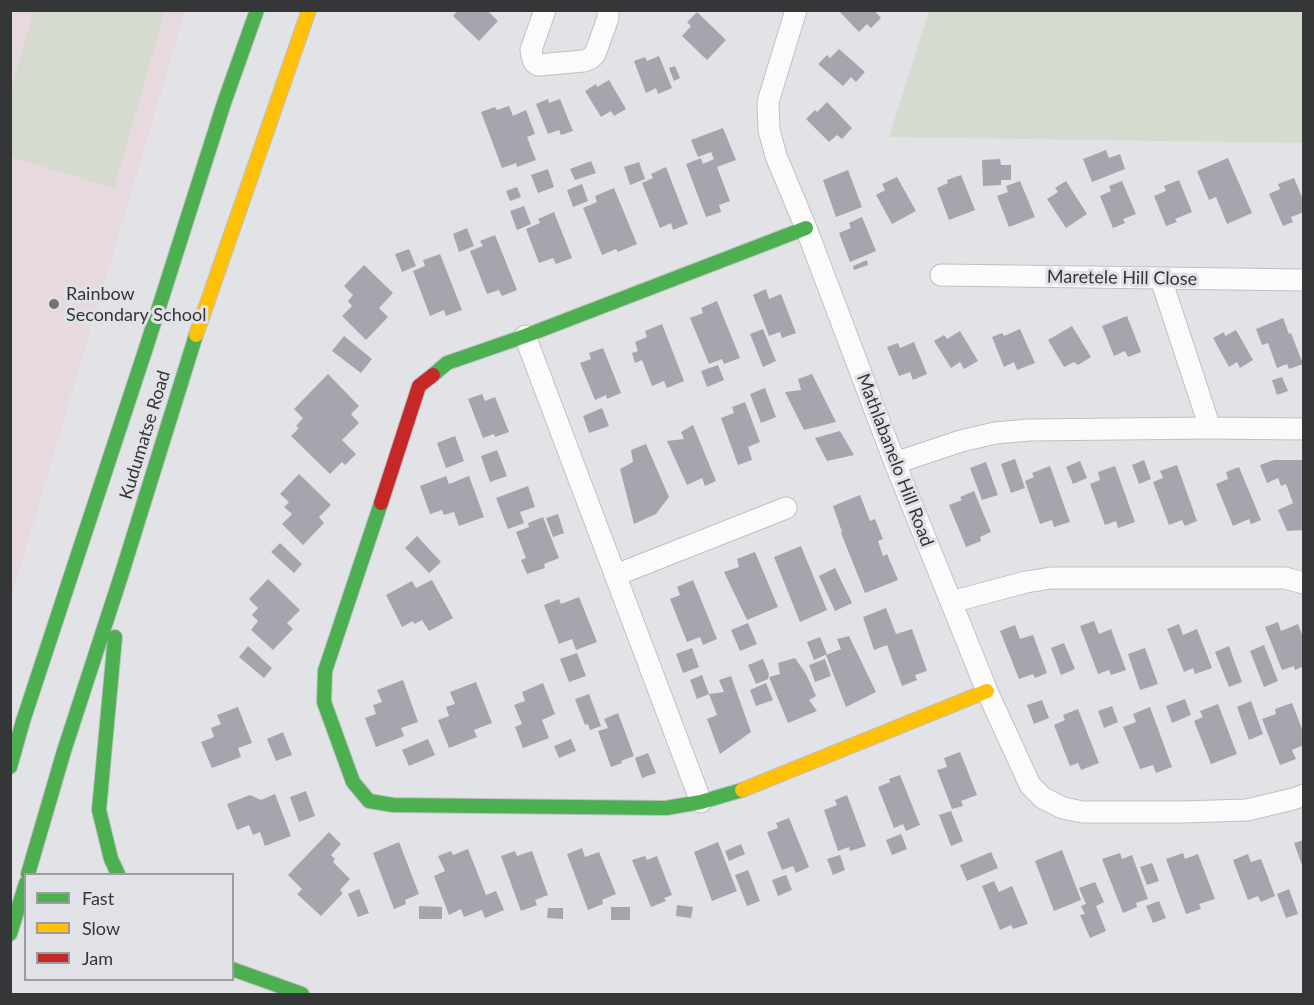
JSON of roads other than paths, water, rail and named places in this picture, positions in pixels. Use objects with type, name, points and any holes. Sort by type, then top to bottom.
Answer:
[{"type":"main road","name":"Kudumatse Road","points":[[10,767],[23,721],[256,10]]},
{"type":"main road","name":"Kudumatse Road","points":[[28,873],[63,751],[121,576],[187,362],[309,10]]},
{"type":"main road","points":[[806,228],[525,336],[447,363],[419,386],[325,671],[324,702],[353,782],[369,801],[393,805],[666,808],[701,802],[744,790],[987,691]]},
{"type":"main road","points":[[118,873],[111,859],[99,810],[121,576]]},
{"type":"main road","points":[[10,744],[23,721]]},
{"type":"main road","points":[[10,934],[24,888]]},
{"type":"main road","points":[[234,970],[302,994]]},
{"type":"street","points":[[545,10],[531,50],[534,62],[538,65],[584,61],[591,58],[595,54],[608,18],[608,10]]},
{"type":"street","name":"Mathlabanelo Hill Road","points":[[796,10],[768,102],[769,130],[776,156],[951,602],[987,691],[1030,785],[1043,798],[1063,808],[1083,812],[1247,810],[1304,795]]},
{"type":"street","name":"Maretele Hill Close","points":[[941,275],[1304,280]]},
{"type":"street","points":[[1161,279],[1210,428]]},
{"type":"street","points":[[525,336],[701,802]]},
{"type":"street","points":[[895,463],[961,441],[995,433],[1029,430],[1304,429]]},
{"type":"street","points":[[615,575],[786,508]]},
{"type":"street","points":[[951,602],[1026,582],[1051,579],[1285,578],[1304,583]]},
{"type":"place","name":"Rainbow Secondary School","points":[[54,304]]}]
